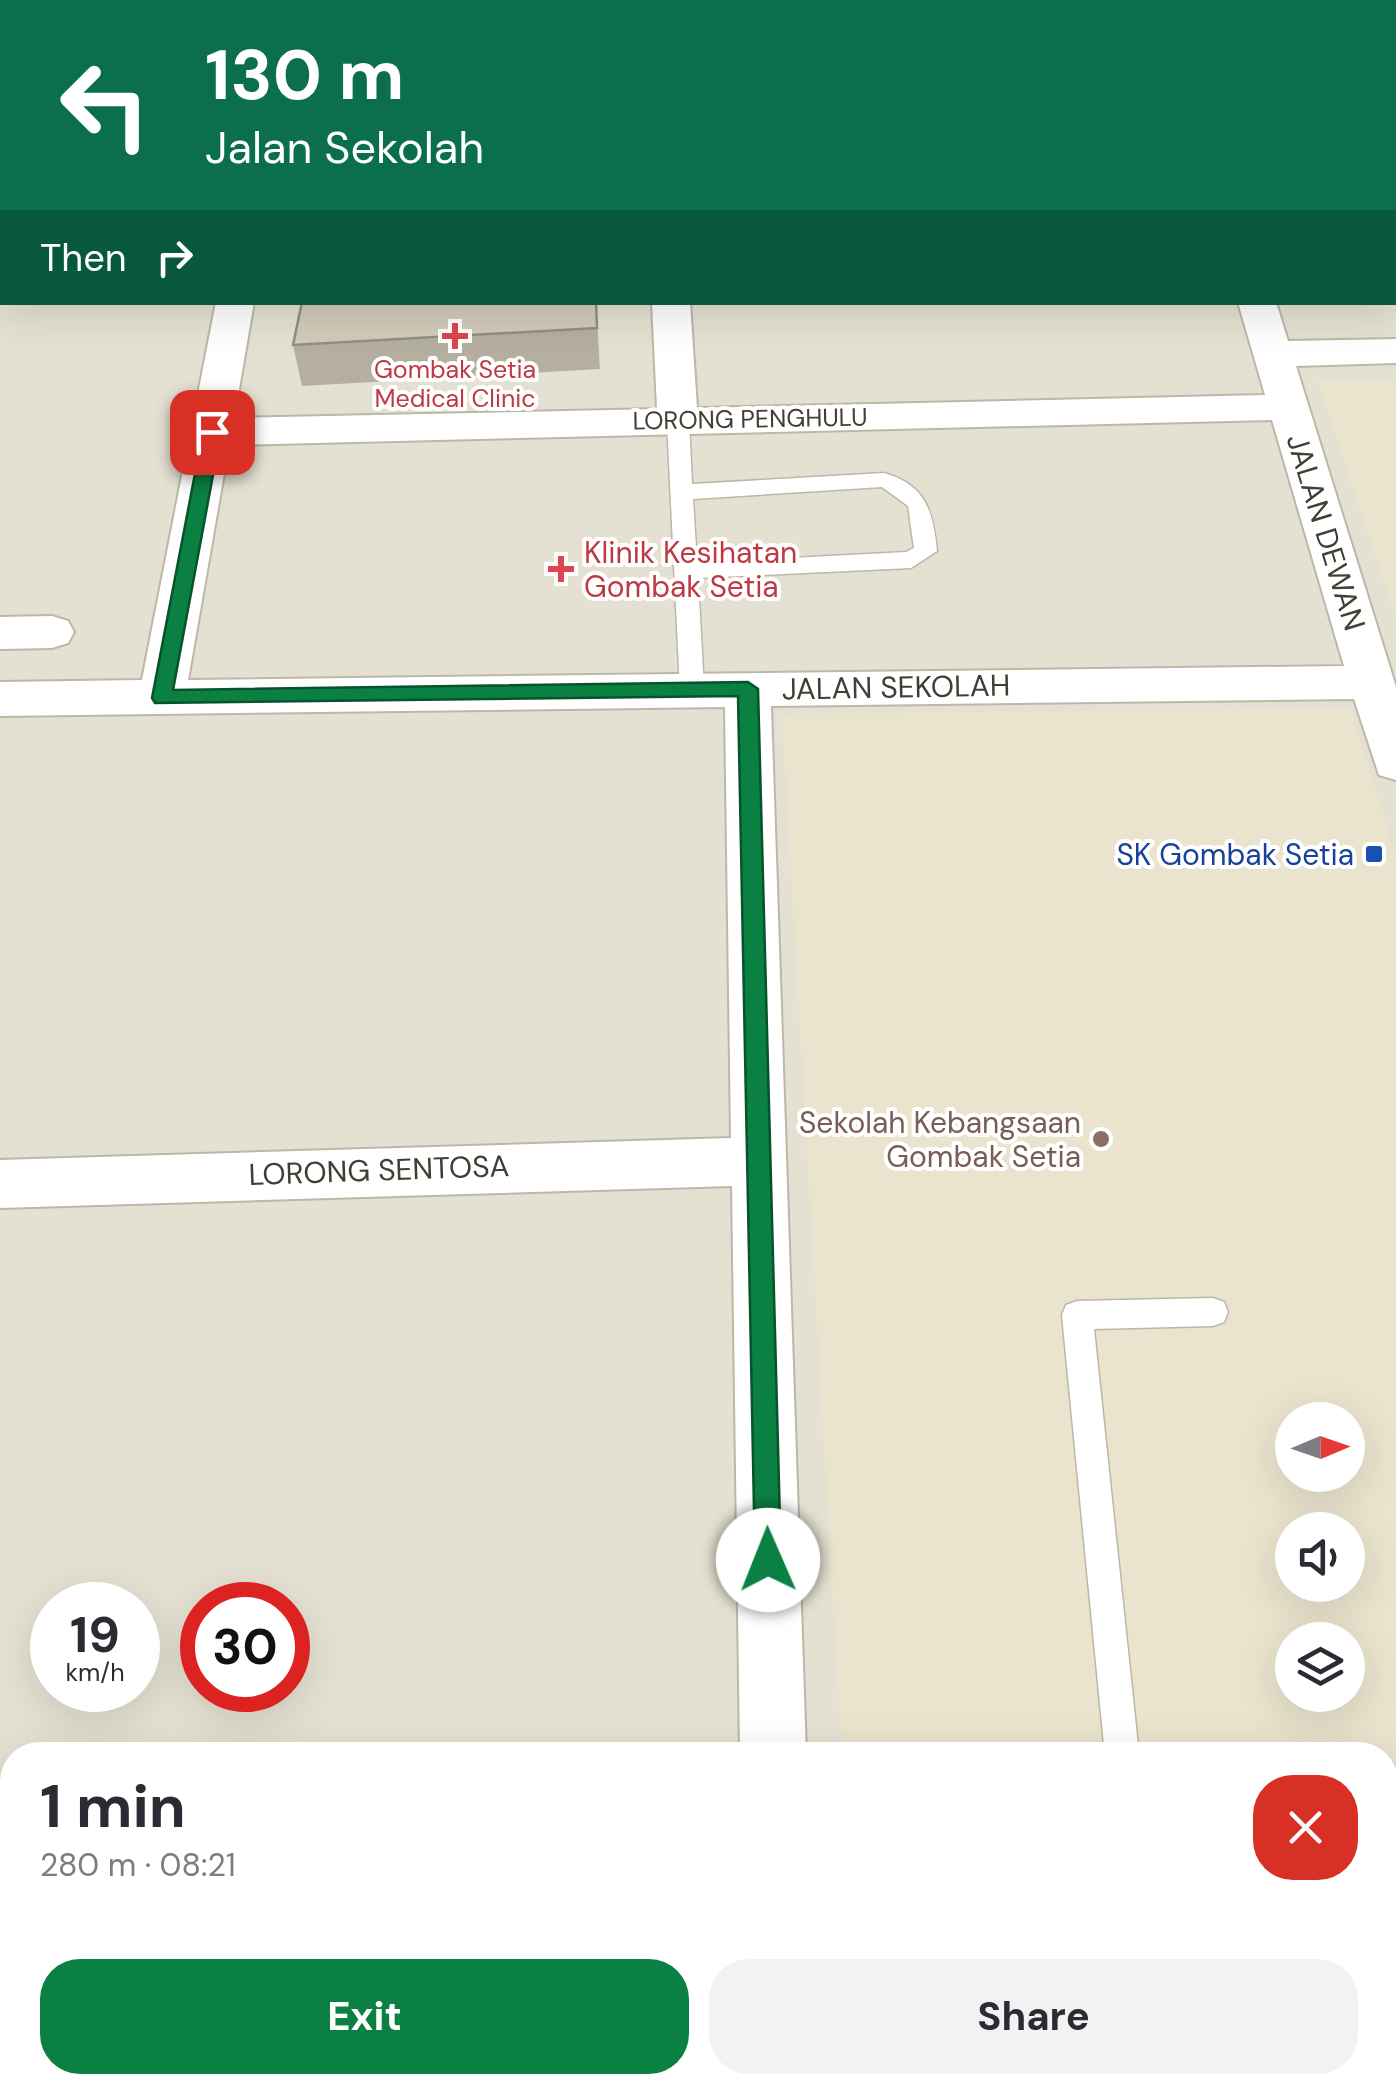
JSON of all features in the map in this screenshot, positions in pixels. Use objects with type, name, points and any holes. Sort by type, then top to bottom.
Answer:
[{"type":"street","points":[[162,698],[235,305]]},
{"type":"street","points":[[671,305],[678,421]]},
{"type":"street","name":"JALAN DEWAN","points":[[1258,305],[1396,762]]},
{"type":"street","points":[[1273,354],[1396,351]]},
{"type":"street","name":"LORONG PENGHULU","points":[[212,432],[1288,407]]},
{"type":"street","points":[[0,634],[52,632]]},
{"type":"street","name":"JALAN SEKOLAH","points":[[0,699],[1372,682]]},
{"type":"street","points":[[748,689],[773,1742]]},
{"type":"street","name":"LORONG SENTOSA","points":[[0,1184],[328,1170],[758,1161]]},
{"type":"lane","points":[[678,421],[692,690]]},
{"type":"lane","points":[[679,492],[884,480],[906,488],[920,504],[926,552],[910,560],[686,571]]},
{"type":"lane","points":[[1121,1742],[1077,1315],[1213,1312]]},
{"type":"shaded area","points":[[0,305],[1396,305],[1396,1742],[0,1742]]},
{"type":"shaded area","points":[[1396,380],[1396,618],[1318,381]]},
{"type":"shaded area","name":"Sekolah Kebangsaan Gombak Setia","points":[[1351,709],[1396,858],[1396,1742],[841,1742],[782,714]]},
{"type":"building","points":[[301,305],[596,305],[597,328],[293,345]]},
{"type":"place","name":"Gombak Setia Medical Clinic","points":[[455,336]]},
{"type":"place","name":"Klinik Kesihatan Gombak Setia","points":[[561,569]]},
{"type":"place","name":"SK Gombak Setia","points":[[1374,854]]},
{"type":"place","name":"Sekolah Kebangsaan Gombak Setia","points":[[1101,1139]]},
{"type":"route","points":[[212,432],[162,698],[748,689],[768,1560]]}]
